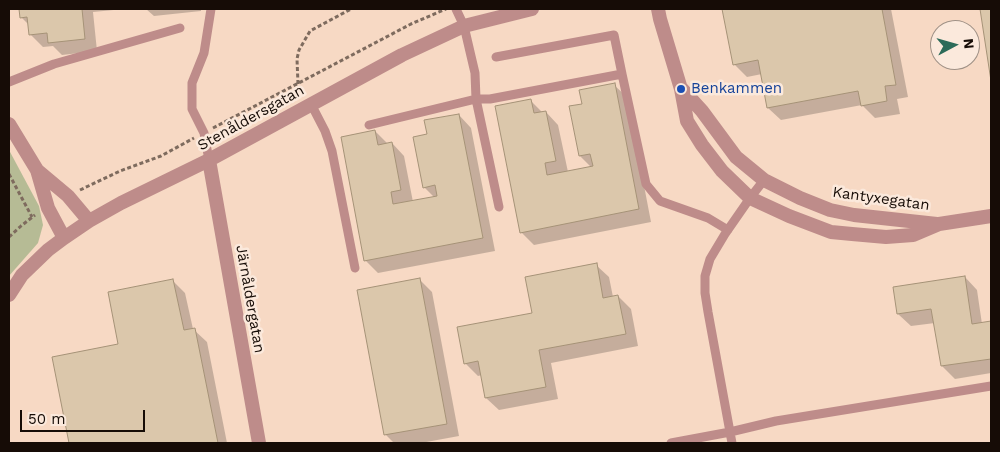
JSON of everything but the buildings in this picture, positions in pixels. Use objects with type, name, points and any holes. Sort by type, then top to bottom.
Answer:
[{"type":"street","name":"Stenåldersgatan","points":[[9,295],[22,275],[48,250],[89,221],[209,160],[402,55],[464,26],[532,9]]},
{"type":"street","points":[[658,9],[681,89],[688,121],[702,145],[722,170],[750,198]]},
{"type":"street","name":"Kantyxegatan","points":[[681,89],[702,111],[736,157],[764,180],[830,210],[854,215],[939,224]]},
{"type":"street","points":[[9,124],[36,170],[48,208],[64,238]]},
{"type":"street","name":"Järnåldergatan","points":[[209,160],[259,443]]},
{"type":"street","points":[[36,170],[68,196],[89,221]]},
{"type":"street","name":"Kantyxegatan","points":[[750,198],[789,216],[831,232],[886,236],[913,235],[939,224],[991,216]]},
{"type":"lane","points":[[209,160],[204,133],[192,109],[192,83],[204,54],[211,9]]},
{"type":"lane","points":[[456,9],[464,26],[475,73],[476,99],[499,207]]},
{"type":"lane","points":[[9,82],[54,64],[180,28]]},
{"type":"lane","points":[[496,57],[614,35],[646,184],[660,201],[708,218],[728,230]]},
{"type":"lane","points":[[369,125],[476,99],[490,99],[622,74]]},
{"type":"lane","points":[[311,104],[325,131],[332,151],[356,268]]},
{"type":"lane","points":[[732,443],[705,293],[705,276],[710,259],[728,230],[764,180]]},
{"type":"lane","points":[[671,443],[776,421],[991,386]]},
{"type":"path","points":[[298,84],[297,59],[310,31],[350,9]]},
{"type":"path","points":[[68,196],[98,181],[161,156],[411,24],[447,9]]},
{"type":"path","points":[[9,174],[32,217]]},
{"type":"path","points":[[9,237],[32,217],[48,208]]},
{"type":"green space","points":[[9,150],[39,206],[43,225],[38,243],[9,276]]},
{"type":"place","name":"Benkammen","points":[[681,89]]}]
